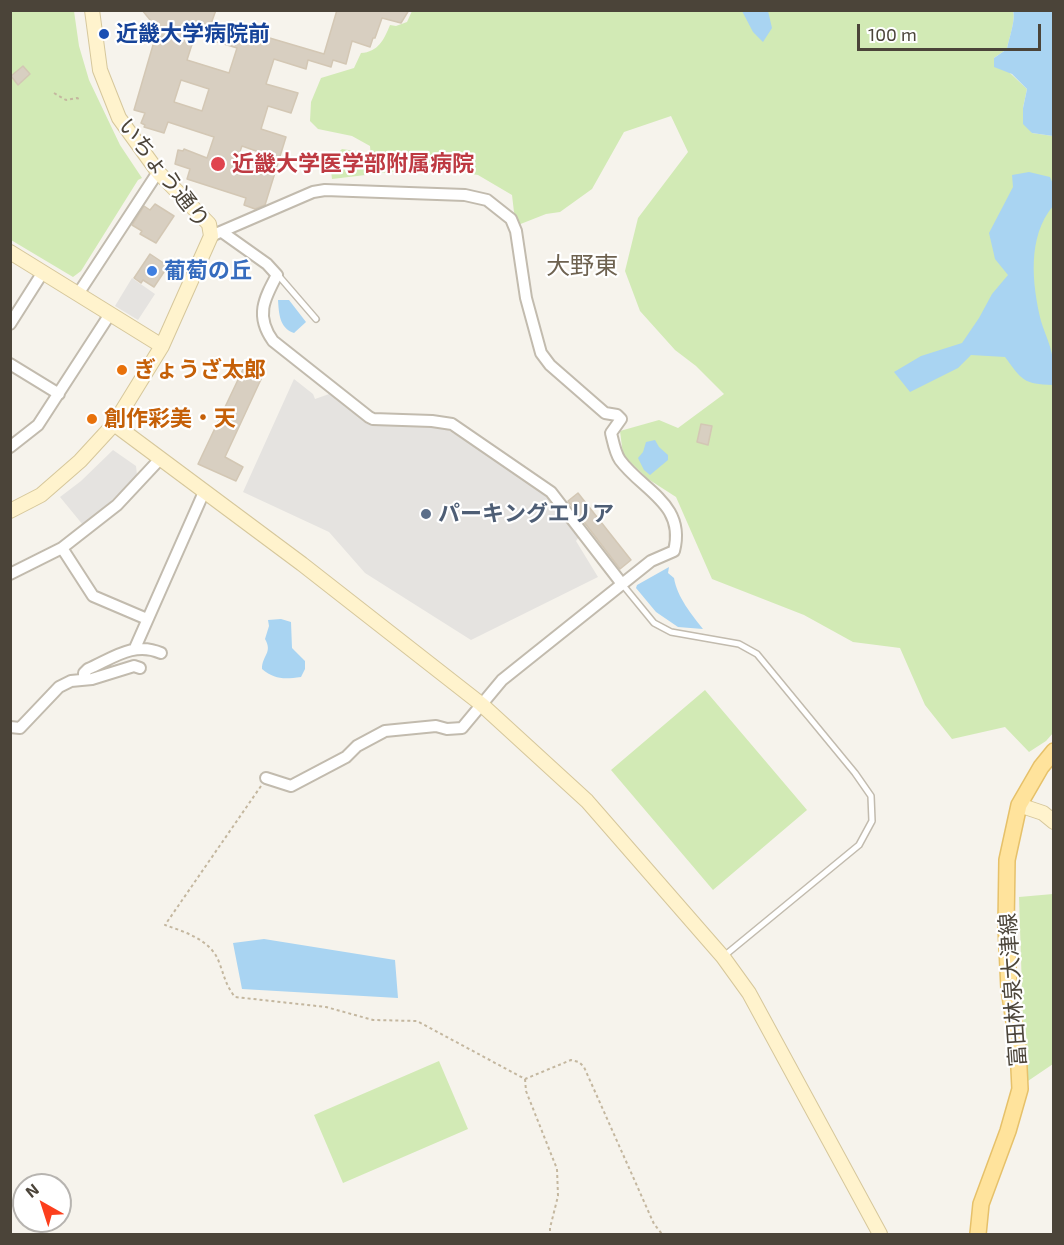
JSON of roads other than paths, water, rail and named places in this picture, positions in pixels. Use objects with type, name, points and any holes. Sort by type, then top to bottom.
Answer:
[{"type":"main road","name":"富田林泉大津線","points":[[978,1234],[981,1204],[1008,1131],[1020,1089],[1018,1048],[1009,989],[1006,860],[1019,805],[1053,751]]},
{"type":"street","name":"いちょう通り","points":[[10,511],[40,495],[72,468],[114,424],[162,346],[217,234],[158,172],[119,118],[100,70],[92,10]]},
{"type":"street","points":[[78,294],[158,172]]},
{"type":"street","points":[[217,234],[313,192],[326,190],[465,195],[487,200],[511,219],[516,231],[526,298],[541,353],[549,365],[604,413],[617,415],[621,419],[611,433],[618,458],[669,509],[674,520],[677,540],[674,551],[651,561],[502,680],[462,728],[447,729],[436,726],[385,731],[357,746],[346,757],[291,786],[266,778]]},
{"type":"street","points":[[217,234],[267,264],[277,275],[264,300],[262,315],[265,329],[273,341],[369,417],[452,424],[551,492],[622,584]]},
{"type":"street","points":[[10,252],[162,346]]},
{"type":"street","points":[[10,324],[43,273]]},
{"type":"street","points":[[10,447],[38,425],[110,314]]},
{"type":"street","points":[[10,364],[59,394]]},
{"type":"street","points":[[114,424],[302,564],[482,704],[587,801],[723,957],[749,993],[879,1234]]},
{"type":"street","points":[[10,574],[62,548],[117,505],[160,459]]},
{"type":"street","points":[[135,648],[204,492]]},
{"type":"street","points":[[62,548],[93,596],[147,619]]},
{"type":"street","points":[[84,678],[84,673],[88,669],[135,648],[150,648],[161,653]]},
{"type":"street","points":[[10,727],[20,728],[59,687],[84,678],[92,679],[134,666],[140,668]]},
{"type":"street","points":[[1019,805],[1043,813],[1053,822]]},
{"type":"lane","points":[[277,275],[316,320]]},
{"type":"lane","points":[[622,584],[654,623],[671,632],[739,644],[757,654],[855,773],[871,796],[872,821],[859,845],[723,957]]},
{"type":"water","points":[[742,11],[768,11],[772,28],[763,42],[753,32]]},
{"type":"water","points":[[1013,11],[1053,11],[1053,136],[1032,133],[1023,124],[1023,108],[1027,89],[1012,74],[994,67],[994,58],[1007,49],[1013,24]]},
{"type":"water","points":[[1029,172],[1050,177],[1053,184],[1053,206],[1045,218],[1035,246],[1034,277],[1041,321],[1052,356],[1053,385],[1029,382],[1015,371],[1005,357],[971,355],[958,368],[910,392],[894,372],[921,356],[962,343],[992,294],[1008,275],[995,259],[989,233],[1013,187],[1012,175]]},
{"type":"water","points":[[278,300],[289,300],[306,322],[294,333],[285,328],[283,324]]},
{"type":"water","points":[[655,440],[668,455],[668,460],[650,475],[644,470],[638,458],[646,442]]},
{"type":"water","points":[[669,567],[668,573],[674,578],[682,599],[703,629],[678,627],[656,612],[636,588],[637,585]]},
{"type":"water","points":[[281,619],[291,622],[292,648],[305,661],[305,669],[301,677],[280,678],[262,669],[268,651],[265,639],[269,626],[268,620]]},
{"type":"water","points":[[264,939],[395,960],[398,998],[242,989],[233,943]]},
{"type":"place","name":"近畿大学病院前","points":[[104,34]]},
{"type":"place","name":"近畿大学医学部附属病院","points":[[218,164]]},
{"type":"place","name":"葡萄の丘","points":[[152,271]]},
{"type":"place","name":"ぎょうざ太郎","points":[[122,370]]},
{"type":"place","name":"創作彩美・天","points":[[92,419]]},
{"type":"place","name":"パーキングエリア","points":[[426,514]]},
{"type":"district","name":"大野東","points":[[582,266]]}]
